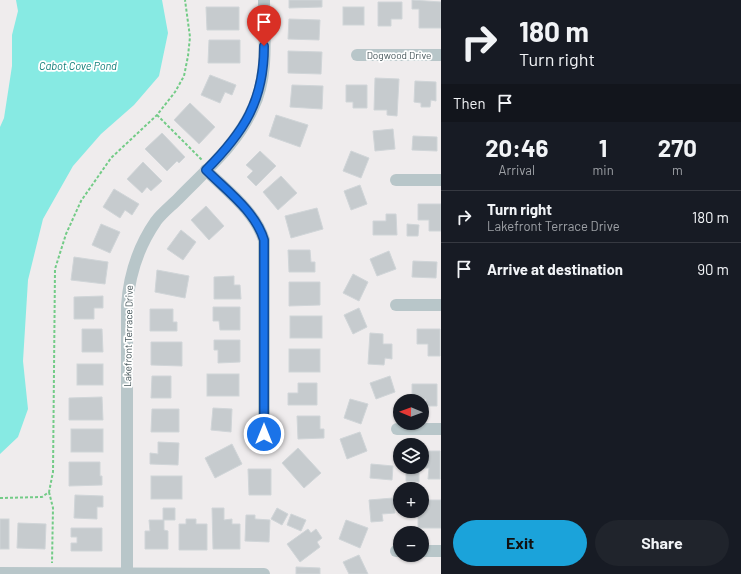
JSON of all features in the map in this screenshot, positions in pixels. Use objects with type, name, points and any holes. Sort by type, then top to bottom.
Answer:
[{"type":"street","name":"Lakefront Terrace Drive","points":[[126,573],[127,306],[130,275],[139,251],[157,220],[204,165],[225,150],[242,129],[257,98],[264,61],[264,0]]},
{"type":"street","name":"Dogwood Drive","points":[[356,54],[441,55]]},
{"type":"street","points":[[204,165],[260,226],[264,240],[264,434]]},
{"type":"street","points":[[396,180],[441,180]]},
{"type":"street","points":[[396,305],[441,305]]},
{"type":"street","points":[[429,429],[441,429]]},
{"type":"street","points":[[429,551],[441,551]]},
{"type":"street","points":[[0,572],[264,574]]},
{"type":"path","points":[[52,564],[53,508],[49,492],[52,472],[55,269],[66,234],[81,201],[111,158],[157,115],[175,92],[184,76],[190,36],[185,0]]},
{"type":"path","points":[[157,115],[204,165]]},
{"type":"path","points":[[0,498],[42,497],[49,492]]},
{"type":"water","name":"Cabot Cove Pond","points":[[16,0],[162,0],[168,33],[159,76],[134,105],[101,134],[73,166],[43,219],[28,280],[23,361],[28,409],[18,437],[0,454],[0,127],[4,118],[12,66],[12,35],[18,11]]},
{"type":"building","points":[[289,0],[322,0],[322,7],[289,8]]},
{"type":"building","points":[[412,0],[441,2],[441,28],[419,28],[419,9],[412,9]]},
{"type":"building","points":[[378,2],[402,2],[402,19],[391,19],[391,26],[378,26]]},
{"type":"building","points":[[206,7],[239,7],[239,30],[207,30]]},
{"type":"building","points":[[343,7],[364,7],[364,25],[343,25]]},
{"type":"building","points":[[289,19],[320,20],[319,40],[288,39]]},
{"type":"building","points":[[209,40],[240,40],[240,63],[208,63]]},
{"type":"building","points":[[288,51],[322,52],[321,74],[288,73]]},
{"type":"building","points":[[210,75],[236,85],[232,95],[225,92],[220,103],[201,95]]},
{"type":"building","points":[[375,78],[399,79],[397,116],[387,115],[387,110],[374,110]]},
{"type":"building","points":[[415,81],[436,82],[436,101],[431,100],[430,107],[421,107],[421,103],[414,102]]},
{"type":"building","points":[[292,85],[323,86],[322,109],[290,107]]},
{"type":"building","points":[[346,85],[367,85],[367,108],[353,108],[353,102],[346,102]]},
{"type":"building","points":[[190,103],[215,127],[199,144],[174,120]]},
{"type":"building","points":[[276,115],[308,125],[300,147],[269,136]]},
{"type":"building","points":[[393,129],[395,149],[375,151],[373,131]]},
{"type":"building","points":[[162,133],[185,157],[179,163],[177,161],[167,171],[145,149]]},
{"type":"building","points":[[413,136],[437,137],[437,151],[412,150]]},
{"type":"building","points":[[260,151],[276,166],[256,186],[247,177],[253,171],[246,165]]},
{"type":"building","points":[[351,151],[369,158],[361,178],[343,171]]},
{"type":"building","points":[[143,162],[162,181],[151,191],[147,187],[142,193],[127,179]]},
{"type":"building","points":[[281,176],[297,193],[278,210],[263,192]]},
{"type":"building","points":[[360,185],[367,204],[351,210],[344,191]]},
{"type":"building","points":[[114,189],[139,204],[132,215],[125,210],[120,218],[103,207]]},
{"type":"building","points":[[418,204],[441,204],[441,231],[429,231],[429,220],[418,220]]},
{"type":"building","points":[[206,206],[224,226],[209,240],[191,220]]},
{"type":"building","points":[[317,208],[323,229],[291,238],[285,216]]},
{"type":"building","points":[[386,214],[396,214],[397,235],[373,235],[373,221],[386,221]]},
{"type":"building","points":[[101,224],[120,232],[110,253],[92,245]]},
{"type":"building","points":[[407,224],[419,225],[418,236],[407,236]]},
{"type":"building","points":[[181,230],[196,242],[183,260],[167,249]]},
{"type":"building","points":[[288,250],[310,250],[311,262],[315,262],[315,272],[289,272]]},
{"type":"building","points":[[389,251],[396,269],[377,276],[370,259]]},
{"type":"building","points":[[74,257],[108,262],[105,284],[71,280]]},
{"type":"building","points":[[413,261],[437,262],[436,278],[412,277]]},
{"type":"building","points":[[157,270],[189,276],[185,298],[155,292]]},
{"type":"building","points":[[353,274],[368,282],[359,301],[343,293]]},
{"type":"building","points":[[234,276],[234,285],[240,285],[241,299],[214,299],[214,277]]},
{"type":"building","points":[[289,282],[320,282],[320,305],[289,306]]},
{"type":"building","points":[[103,296],[103,308],[94,308],[94,319],[74,319],[74,297]]},
{"type":"building","points":[[213,307],[240,307],[240,330],[220,330],[219,321],[213,321]]},
{"type":"building","points":[[359,308],[367,327],[353,334],[344,315]]},
{"type":"building","points":[[150,309],[173,309],[173,322],[177,322],[177,331],[150,331]]},
{"type":"building","points":[[290,316],[322,316],[322,338],[290,338]]},
{"type":"building","points":[[82,329],[102,329],[103,352],[82,352]]},
{"type":"building","points":[[417,329],[440,329],[440,356],[428,356],[428,344],[417,344]]},
{"type":"building","points":[[370,333],[383,334],[383,344],[392,344],[392,359],[385,358],[384,365],[368,364]]},
{"type":"building","points":[[214,340],[240,340],[240,362],[218,363],[218,350],[214,350]]},
{"type":"building","points":[[151,342],[182,342],[182,366],[151,365]]},
{"type":"building","points":[[289,349],[320,349],[320,372],[289,372]]},
{"type":"building","points":[[77,364],[103,364],[103,385],[77,385]]},
{"type":"building","points":[[207,374],[239,374],[239,396],[207,396]]},
{"type":"building","points":[[152,376],[171,376],[171,398],[151,398]]},
{"type":"building","points":[[390,376],[395,392],[376,399],[370,383]]},
{"type":"building","points":[[298,383],[317,383],[317,405],[288,405],[288,393],[298,393]]},
{"type":"building","points":[[412,384],[437,384],[437,406],[429,406],[429,394],[412,394]]},
{"type":"building","points":[[102,397],[103,420],[69,420],[69,398]]},
{"type":"building","points":[[350,399],[368,404],[361,424],[344,418]]},
{"type":"building","points":[[213,408],[232,409],[231,432],[211,430]]},
{"type":"building","points":[[152,409],[179,409],[179,432],[151,432]]},
{"type":"building","points":[[297,416],[320,416],[320,429],[324,429],[324,438],[298,439]]},
{"type":"building","points":[[71,429],[103,429],[103,452],[71,452]]},
{"type":"building","points":[[360,432],[367,451],[347,459],[340,439]]},
{"type":"building","points":[[158,442],[179,443],[178,465],[150,464],[150,453],[158,454]]},
{"type":"building","points":[[232,444],[242,464],[215,478],[205,458]]},
{"type":"building","points":[[298,448],[321,473],[304,488],[282,463]]},
{"type":"building","points":[[429,451],[440,451],[440,479],[428,479]]},
{"type":"building","points":[[69,462],[100,462],[100,476],[102,476],[102,485],[69,486]]},
{"type":"building","points":[[371,464],[393,466],[392,480],[370,478]]},
{"type":"building","points":[[248,469],[271,469],[271,495],[249,495]]},
{"type":"building","points":[[406,474],[419,474],[419,482],[406,481]]},
{"type":"building","points":[[151,476],[182,476],[182,499],[151,499]]},
{"type":"building","points":[[75,495],[103,496],[103,507],[97,507],[97,519],[74,518]]},
{"type":"building","points":[[393,498],[393,513],[382,514],[383,521],[371,522],[369,500]]},
{"type":"building","points":[[429,500],[441,500],[441,528],[418,526],[418,518],[429,518]]},
{"type":"building","points":[[163,508],[175,508],[175,520],[164,520],[164,530],[168,531],[168,549],[145,549],[145,531],[150,531],[149,520],[163,520]]},
{"type":"building","points":[[212,508],[224,508],[224,520],[232,519],[232,524],[240,524],[240,549],[213,549]]},
{"type":"building","points":[[277,508],[288,514],[282,525],[271,519]]},
{"type":"building","points":[[291,514],[306,520],[301,531],[287,525]]},
{"type":"building","points":[[246,515],[255,515],[255,519],[270,520],[269,542],[245,541]]},
{"type":"building","points":[[0,519],[9,519],[9,549],[0,549]]},
{"type":"building","points":[[186,519],[196,519],[196,524],[207,524],[207,550],[179,550],[179,524],[186,524]]},
{"type":"building","points":[[346,520],[368,528],[360,548],[339,539]]},
{"type":"building","points":[[18,523],[46,524],[45,549],[17,548]]},
{"type":"building","points":[[71,528],[102,528],[102,551],[71,551],[71,543],[77,543],[77,537],[71,537]]},
{"type":"building","points":[[308,529],[311,533],[316,529],[322,538],[317,542],[320,547],[300,562],[287,544]]},
{"type":"building","points":[[359,555],[368,574],[349,574],[343,562]]},
{"type":"building","points":[[296,567],[320,568],[320,574],[296,574]]},
{"type":"route","points":[[264,46],[263,74],[253,108],[242,129],[234,140],[206,170],[252,216],[260,226],[264,240],[264,434]]}]
